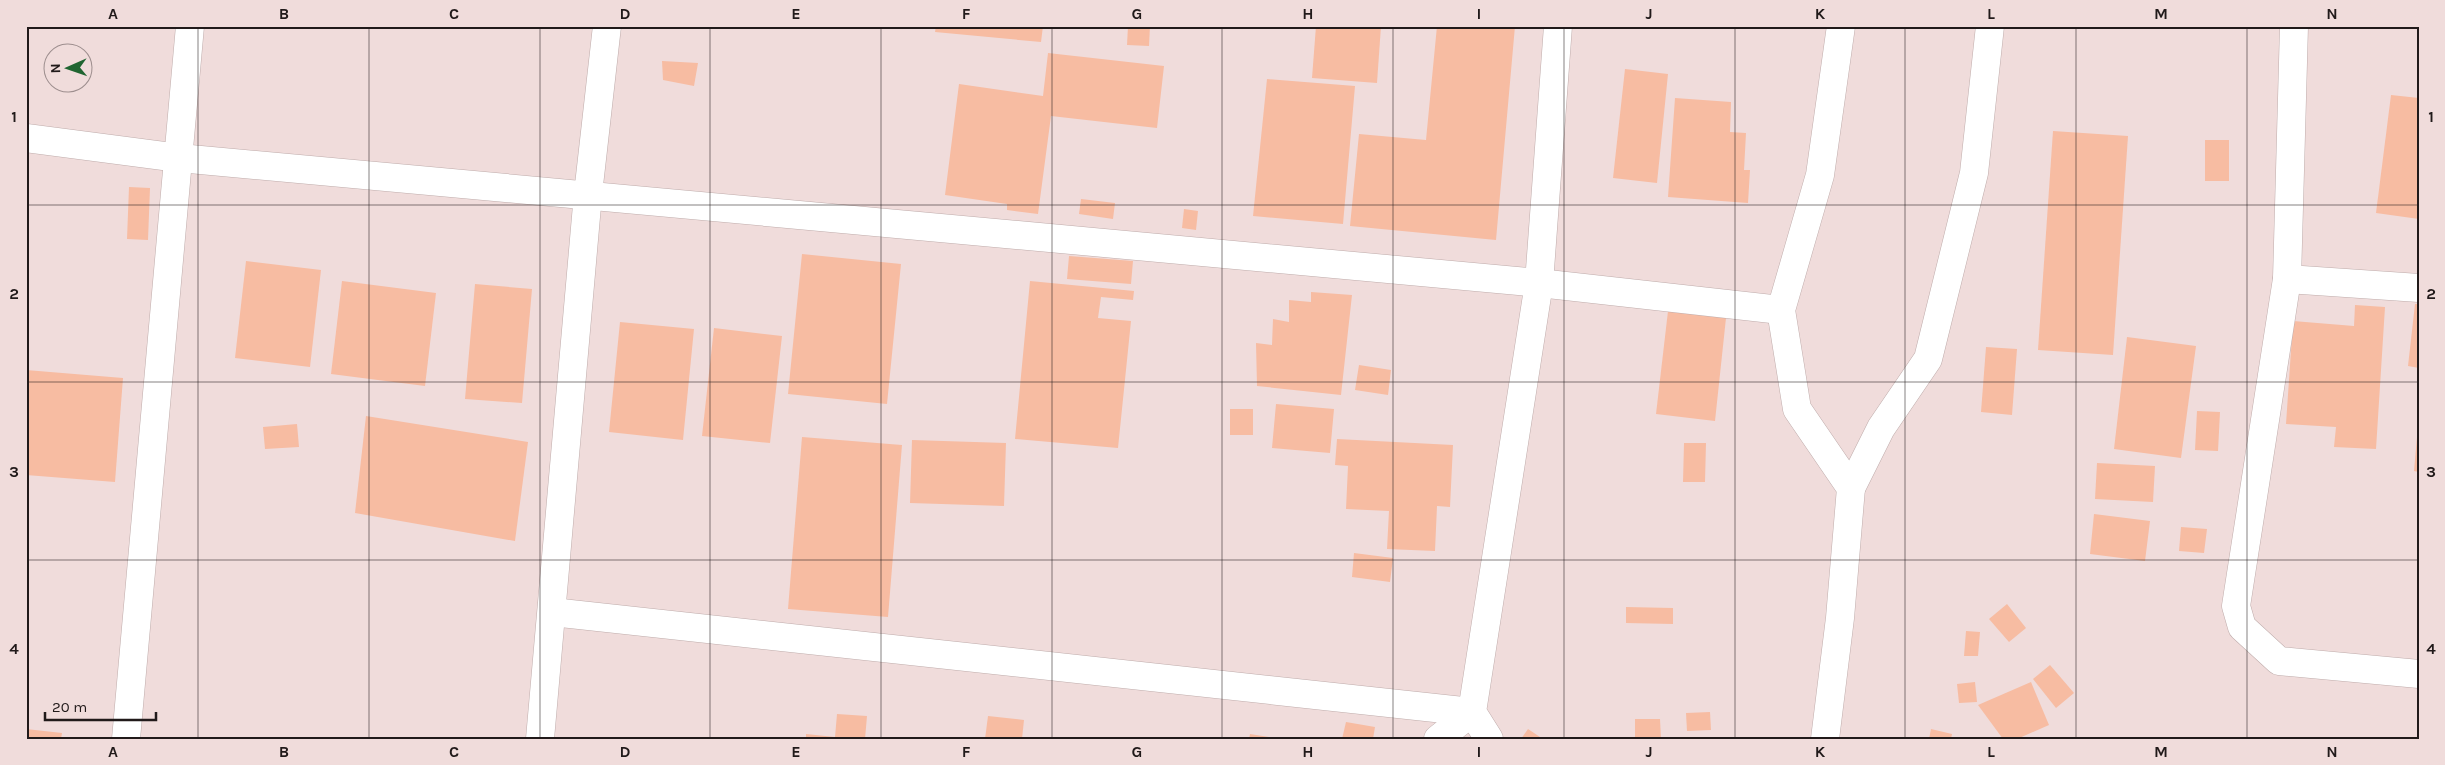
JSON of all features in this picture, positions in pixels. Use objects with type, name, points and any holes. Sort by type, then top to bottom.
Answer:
[{"type":"street","points":[[126,739],[190,26]]},
{"type":"street","points":[[540,739],[588,194],[607,26]]},
{"type":"street","points":[[1489,739],[1472,712],[1539,283],[1558,26]]},
{"type":"street","points":[[1841,26],[1820,175],[1781,310],[1797,409],[1851,488]]},
{"type":"street","points":[[1825,739],[1840,618],[1851,488],[1882,428],[1928,359],[1974,172],[1990,26]]},
{"type":"street","points":[[2294,26],[2288,279],[2236,606],[2242,627],[2279,661],[2419,674]]},
{"type":"street","points":[[26,138],[179,158],[588,194],[1539,283],[1781,310]]},
{"type":"street","points":[[2288,279],[2419,288]]},
{"type":"street","points":[[552,612],[1472,712]]},
{"type":"street","points":[[1438,739],[1472,712]]},
{"type":"building","points":[[936,26],[1043,26],[1041,42],[935,32]]},
{"type":"building","points":[[1128,26],[1150,26],[1149,46],[1127,45]]},
{"type":"building","points":[[1316,26],[1381,26],[1377,83],[1312,78]]},
{"type":"building","points":[[1437,26],[1515,26],[1496,240],[1350,226],[1359,134],[1426,140]]},
{"type":"building","points":[[1048,53],[1164,66],[1157,128],[1051,116],[1038,214],[1007,210],[1007,204],[945,195],[959,84],[1043,96]]},
{"type":"building","points":[[662,61],[698,63],[694,86],[663,80]]},
{"type":"building","points":[[1625,69],[1668,74],[1657,183],[1613,178]]},
{"type":"building","points":[[1267,79],[1355,86],[1343,224],[1253,216]]},
{"type":"building","points":[[2391,95],[2419,98],[2419,219],[2376,213]]},
{"type":"building","points":[[1675,98],[1731,102],[1730,132],[1746,133],[1744,170],[1750,170],[1748,203],[1668,197]]},
{"type":"building","points":[[2053,131],[2128,136],[2113,355],[2038,350]]},
{"type":"building","points":[[2205,140],[2229,140],[2229,181],[2205,181]]},
{"type":"building","points":[[129,187],[150,188],[148,240],[127,239]]},
{"type":"building","points":[[1081,199],[1115,203],[1113,219],[1079,214]]},
{"type":"building","points":[[1184,209],[1198,211],[1196,230],[1182,228]]},
{"type":"building","points":[[802,254],[901,264],[887,404],[788,394]]},
{"type":"building","points":[[1069,256],[1133,261],[1131,284],[1067,279]]},
{"type":"building","points":[[246,261],[321,270],[310,367],[235,358]]},
{"type":"building","points":[[342,281],[436,293],[425,386],[331,374]]},
{"type":"building","points":[[1030,281],[1134,291],[1133,300],[1101,297],[1098,318],[1131,321],[1118,448],[1015,439]]},
{"type":"building","points":[[475,284],[532,289],[522,403],[465,399]]},
{"type":"building","points":[[1311,292],[1352,295],[1341,395],[1257,386],[1256,343],[1272,345],[1273,319],[1289,322],[1289,300],[1311,302]]},
{"type":"building","points":[[2415,304],[2419,304],[2419,368],[2408,366]]},
{"type":"building","points":[[2355,305],[2385,307],[2376,449],[2334,447],[2336,427],[2286,424],[2293,321],[2354,326]]},
{"type":"building","points":[[1668,311],[1726,318],[1715,421],[1656,414]]},
{"type":"building","points":[[620,322],[694,329],[683,440],[609,432]]},
{"type":"building","points":[[714,328],[782,336],[770,443],[702,436]]},
{"type":"building","points":[[2127,337],[2196,346],[2181,458],[2114,449]]},
{"type":"building","points":[[1986,347],[2017,349],[2012,415],[1981,412]]},
{"type":"building","points":[[1359,365],[1391,370],[1388,395],[1355,390]]},
{"type":"building","points":[[26,370],[123,378],[115,482],[26,475]]},
{"type":"building","points":[[1276,404],[1334,409],[1330,453],[1272,448]]},
{"type":"building","points":[[1230,409],[1253,409],[1253,435],[1230,435]]},
{"type":"building","points":[[2197,411],[2220,412],[2218,451],[2195,450]]},
{"type":"building","points":[[366,416],[528,442],[515,541],[355,513]]},
{"type":"building","points":[[297,424],[299,447],[265,449],[263,427]]},
{"type":"building","points":[[802,437],[902,445],[888,617],[788,609]]},
{"type":"building","points":[[2417,437],[2419,437],[2419,472],[2414,471]]},
{"type":"building","points":[[1337,439],[1453,445],[1450,507],[1437,506],[1435,551],[1387,549],[1389,511],[1346,509],[1348,466],[1335,465]]},
{"type":"building","points":[[912,440],[1006,443],[1004,506],[910,503]]},
{"type":"building","points":[[1684,443],[1706,443],[1705,482],[1683,482]]},
{"type":"building","points":[[2097,463],[2155,466],[2153,502],[2095,499]]},
{"type":"building","points":[[2094,514],[2150,521],[2145,561],[2090,554]]},
{"type":"building","points":[[2181,527],[2207,529],[2204,553],[2179,551]]},
{"type":"building","points":[[1354,553],[1393,558],[1390,582],[1352,577]]},
{"type":"building","points":[[2007,604],[2026,628],[2009,642],[1989,619]]},
{"type":"building","points":[[1626,607],[1673,608],[1673,624],[1626,623]]},
{"type":"building","points":[[1966,631],[1980,632],[1978,656],[1964,656]]},
{"type":"building","points":[[2050,665],[2074,693],[2056,708],[2033,679]]},
{"type":"building","points":[[1975,682],[1977,702],[1959,703],[1957,684]]},
{"type":"building","points":[[2031,682],[2049,725],[2017,739],[2003,739],[1978,705]]},
{"type":"building","points":[[1710,712],[1711,730],[1687,731],[1686,713]]},
{"type":"building","points":[[837,714],[867,716],[865,739],[806,739],[806,734],[835,737]]},
{"type":"building","points":[[988,716],[1024,720],[1022,739],[985,739]]},
{"type":"building","points":[[1635,719],[1660,719],[1661,739],[1635,739]]},
{"type":"building","points":[[1346,722],[1375,727],[1373,739],[1342,739]]},
{"type":"building","points":[[26,729],[62,733],[61,739],[26,739]]},
{"type":"building","points":[[1528,729],[1543,739],[1521,739]]},
{"type":"building","points":[[1931,729],[1952,734],[1951,739],[1929,739]]},
{"type":"building","points":[[1250,734],[1275,738],[1275,739],[1249,739]]}]
